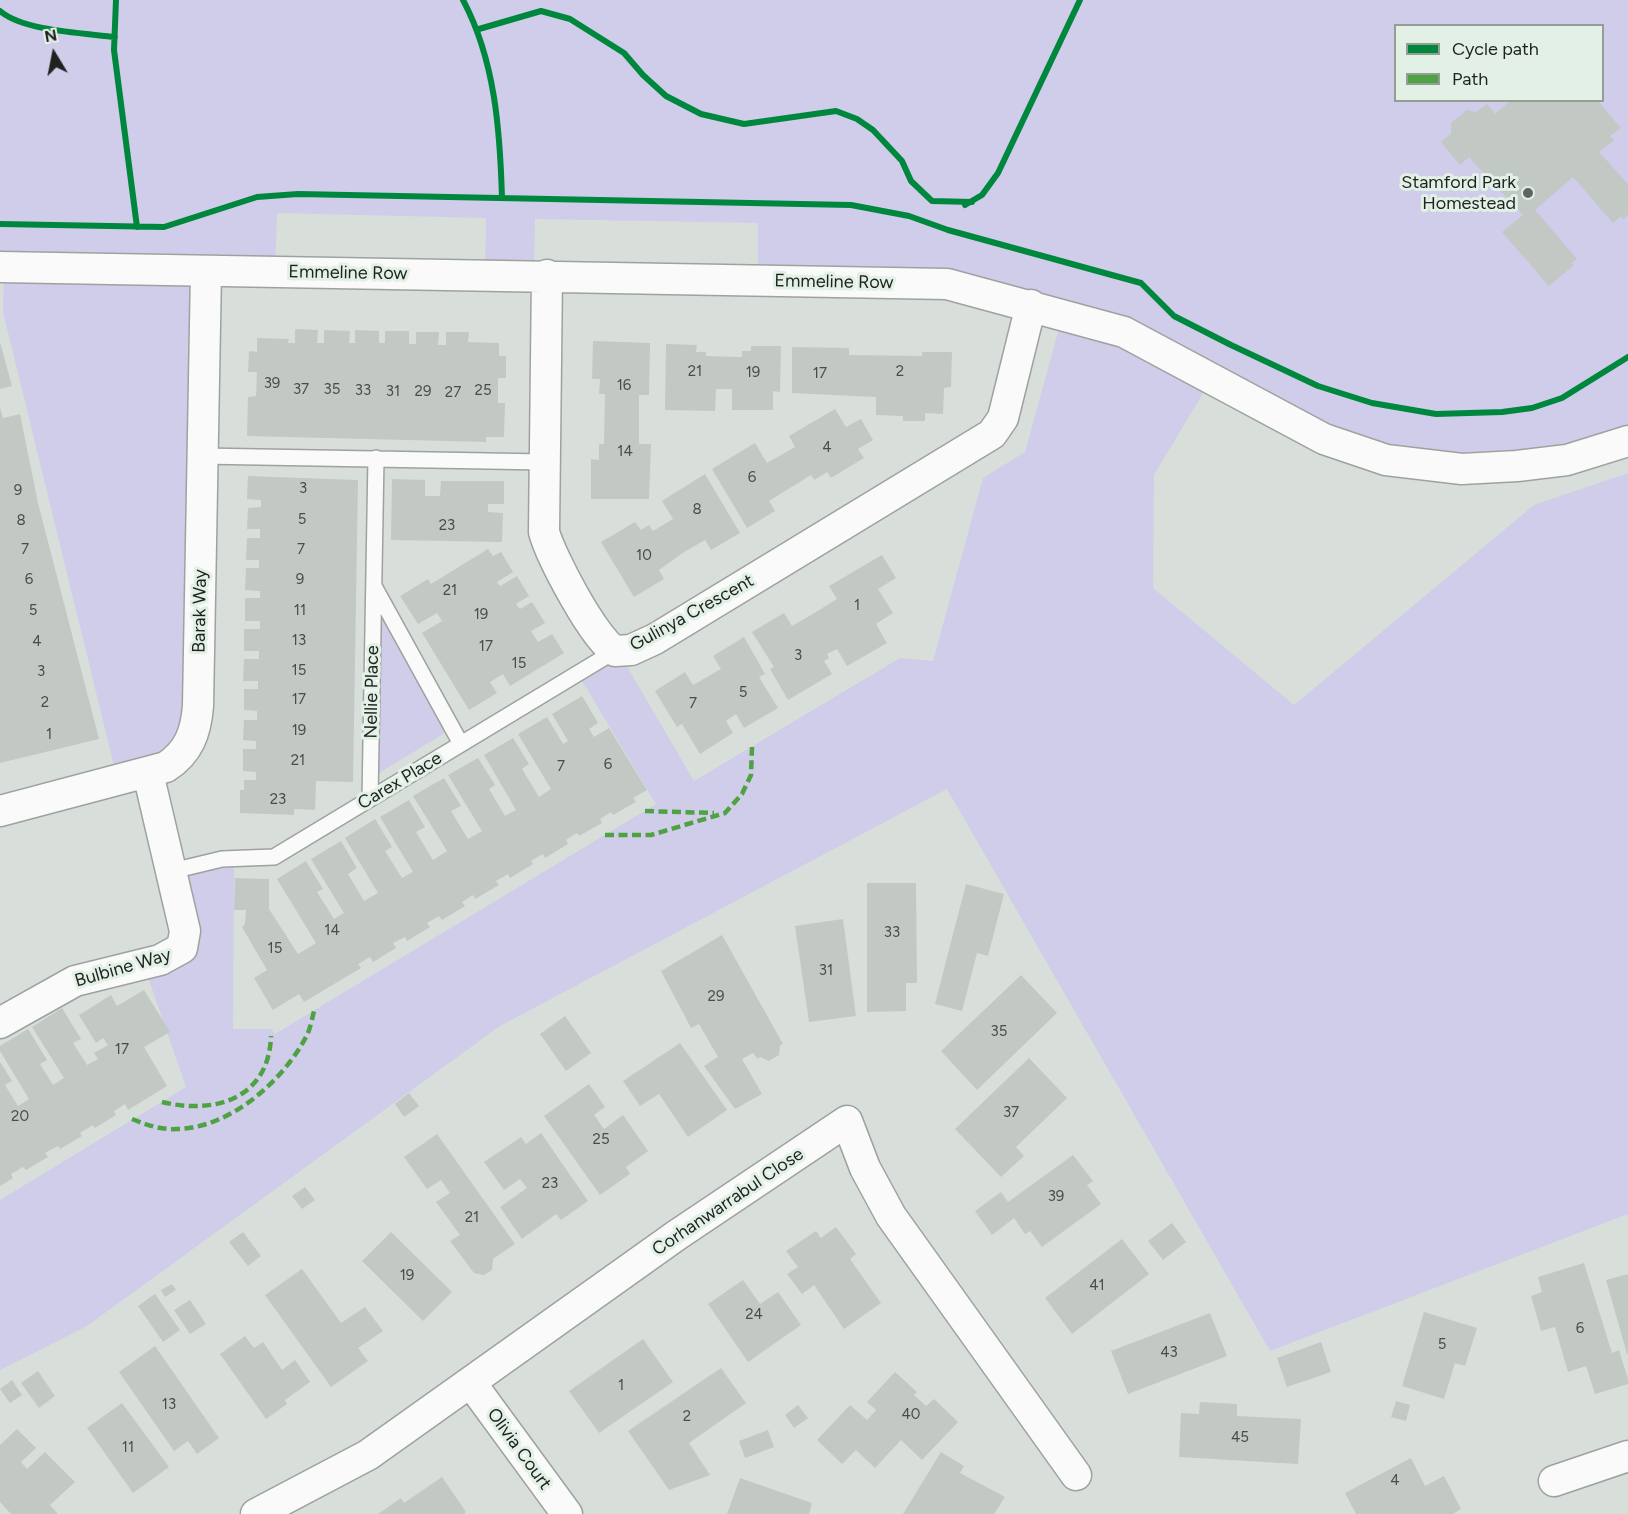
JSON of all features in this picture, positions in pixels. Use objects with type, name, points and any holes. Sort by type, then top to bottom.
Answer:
[{"type":"street","name":"Emmeline Row","points":[[0,267],[547,275],[947,284],[1124,332],[1324,439],[1386,460],[1462,469],[1517,466],[1567,460],[1628,441]]},
{"type":"street","name":"Barak Way","points":[[0,811],[166,767],[180,758],[188,747],[197,722],[206,271]]},
{"type":"street","name":"Gulinya Crescent","points":[[547,275],[543,523],[549,550],[602,641],[615,651],[631,650],[655,639],[992,434],[1003,418],[1031,306]]},
{"type":"street","name":"Bulbine Way","points":[[0,1023],[75,981],[160,960],[179,952],[185,943],[185,931],[148,773]]},
{"type":"street","name":"Corhanwarrabul Close","points":[[256,1514],[368,1455],[678,1235],[847,1121],[865,1168],[891,1216],[1076,1475]]},
{"type":"street","name":"Olivia Court","points":[[471,1383],[567,1514]]},
{"type":"street","points":[[1554,1481],[1628,1456]]},
{"type":"lane","points":[[202,456],[545,462]]},
{"type":"lane","name":"Nellie Place","points":[[370,799],[376,458]]},
{"type":"lane","name":"Nellie Place","points":[[374,585],[461,744]]},
{"type":"lane","name":"Carex Place","points":[[172,872],[222,859],[274,857],[615,651]]},
{"type":"shaded area","points":[[0,0],[1628,0],[1628,441],[1435,467],[1211,380],[1154,475],[1153,588],[1294,705],[1534,505],[1628,473],[1628,1214],[1270,1351],[947,789],[500,1026],[87,1326],[0,1370],[0,1200],[186,1087],[143,963],[171,955],[172,871],[234,858],[233,1029],[271,1029],[275,1034],[656,804],[578,674],[618,651],[694,781],[900,658],[933,661],[983,478],[1025,452],[1063,314],[1031,305],[758,280],[758,223],[535,219],[534,275],[485,274],[486,218],[277,213],[275,272],[206,271],[192,737],[118,782],[3,312],[4,268],[0,267]]},
{"type":"shaded area","points":[[374,585],[453,728],[371,778]]},
{"type":"building","name":"Stamford Park Homestead","points":[[1509,102],[1599,102],[1621,128],[1610,136],[1614,140],[1599,152],[1628,184],[1628,215],[1623,219],[1621,216],[1613,223],[1573,177],[1535,210],[1577,259],[1571,263],[1574,265],[1549,286],[1502,232],[1523,215],[1469,157],[1460,165],[1441,142],[1451,134],[1451,123],[1467,110],[1476,112],[1487,104],[1495,114]]},
{"type":"building","points":[[295,329],[318,330],[317,343],[324,343],[324,330],[350,331],[349,343],[355,343],[355,330],[379,331],[379,343],[385,343],[385,331],[409,331],[409,344],[416,344],[416,332],[439,332],[438,345],[446,345],[446,332],[469,332],[468,342],[499,343],[499,356],[506,356],[506,378],[498,378],[498,403],[505,403],[504,437],[486,437],[486,442],[247,436],[248,397],[256,396],[257,372],[248,372],[249,351],[257,352],[257,338],[289,339],[288,343],[295,343]]},
{"type":"building","points":[[593,341],[650,343],[649,395],[639,395],[639,444],[651,444],[649,499],[591,499],[591,459],[599,460],[599,444],[604,444],[605,394],[599,394],[600,379],[592,379]]},
{"type":"building","points":[[0,342],[12,386],[0,389]]},
{"type":"building","points":[[666,344],[697,345],[696,352],[706,352],[706,356],[742,357],[742,351],[751,351],[751,346],[781,346],[780,392],[773,391],[773,410],[732,410],[732,389],[716,389],[715,411],[665,410]]},
{"type":"building","points":[[792,347],[849,348],[849,355],[922,356],[922,352],[952,352],[951,387],[944,388],[943,414],[925,413],[925,421],[903,421],[903,416],[876,415],[876,397],[792,393]]},
{"type":"building","points":[[0,408],[3,418],[20,414],[38,503],[99,739],[0,763]]},
{"type":"building","points":[[835,409],[846,427],[861,419],[873,440],[858,449],[864,458],[831,478],[827,472],[814,480],[811,475],[769,501],[775,511],[747,528],[712,469],[755,443],[767,463],[795,447],[789,436]]},
{"type":"building","points":[[705,474],[740,533],[711,550],[705,540],[684,552],[659,570],[664,579],[634,597],[601,542],[635,522],[641,530],[649,525],[653,531],[673,519],[662,501]]},
{"type":"building","points":[[248,476],[358,480],[353,782],[316,781],[315,810],[294,809],[294,815],[240,813],[240,790],[244,790],[244,780],[256,780],[256,772],[243,771],[243,749],[256,749],[256,741],[243,740],[244,720],[257,720],[257,711],[244,710],[244,689],[258,689],[258,681],[243,681],[244,659],[259,659],[259,651],[244,651],[244,629],[260,629],[260,621],[245,621],[245,598],[260,598],[260,591],[245,590],[246,568],[259,568],[259,560],[246,560],[247,538],[260,538],[260,529],[247,529],[248,508],[261,507],[261,500],[247,499]]},
{"type":"building","points":[[392,479],[425,480],[425,496],[440,496],[441,481],[504,481],[504,504],[488,504],[488,512],[503,513],[502,542],[391,540]]},
{"type":"building","points":[[488,549],[493,556],[501,552],[513,572],[497,582],[500,586],[517,576],[529,596],[516,604],[520,609],[532,602],[545,623],[531,631],[538,642],[552,634],[564,653],[510,686],[503,674],[490,682],[497,693],[469,710],[422,633],[442,621],[437,613],[418,624],[400,596],[428,579],[431,584]]},
{"type":"building","points":[[882,555],[896,578],[878,589],[893,613],[876,624],[887,643],[847,666],[837,649],[827,654],[829,658],[824,661],[832,674],[788,700],[770,669],[774,667],[752,632],[784,613],[792,626],[806,618],[837,599],[829,586]]},
{"type":"building","points":[[744,637],[765,674],[759,677],[778,708],[744,728],[736,714],[726,721],[733,733],[700,754],[682,724],[677,727],[655,691],[685,672],[693,685],[721,669],[713,656]]},
{"type":"building","points":[[582,696],[598,723],[589,729],[594,737],[609,728],[647,790],[633,798],[636,802],[613,815],[611,812],[600,819],[602,823],[579,836],[577,833],[566,840],[568,844],[545,858],[543,854],[531,861],[533,864],[510,878],[508,874],[496,881],[499,885],[475,899],[473,895],[462,902],[465,906],[442,920],[439,916],[427,923],[430,927],[407,941],[405,937],[393,943],[396,948],[373,962],[370,957],[358,964],[361,968],[304,1002],[299,994],[273,1010],[254,978],[267,970],[242,927],[245,924],[246,910],[234,910],[235,878],[269,879],[269,909],[298,954],[316,943],[277,879],[306,861],[323,889],[317,892],[334,919],[344,913],[311,859],[341,841],[357,868],[348,874],[364,901],[378,893],[345,838],[375,819],[392,847],[385,851],[402,878],[413,872],[380,817],[409,800],[425,827],[416,832],[433,860],[447,851],[413,796],[444,778],[461,806],[451,811],[468,839],[482,831],[448,775],[478,758],[495,785],[489,789],[505,816],[516,810],[484,755],[513,738],[529,764],[522,769],[539,797],[551,789],[518,734],[547,717],[563,744],[568,741],[552,714]]},
{"type":"building","points":[[867,883],[916,883],[917,983],[906,983],[906,1011],[867,1012]]},
{"type":"building","points":[[966,884],[1004,894],[988,956],[977,953],[962,1011],[935,1004]]},
{"type":"building","points":[[843,919],[856,1016],[809,1022],[795,926]]},
{"type":"building","points":[[722,935],[783,1044],[780,1045],[779,1055],[769,1061],[760,1057],[758,1059],[753,1053],[742,1059],[762,1094],[735,1109],[704,1066],[718,1057],[699,1024],[691,1028],[661,971]]},
{"type":"building","points":[[1021,975],[1057,1013],[977,1090],[941,1051]]},
{"type":"building","points":[[144,990],[170,1032],[144,1047],[167,1086],[128,1110],[125,1104],[114,1111],[116,1115],[95,1128],[93,1125],[80,1133],[82,1136],[60,1149],[58,1146],[45,1153],[48,1157],[26,1170],[23,1167],[11,1174],[13,1178],[0,1186],[0,1062],[12,1081],[5,1085],[18,1106],[29,1099],[0,1051],[0,1046],[28,1029],[47,1060],[40,1064],[53,1085],[64,1078],[32,1027],[62,1008],[81,1039],[73,1043],[87,1065],[98,1059],[94,1053],[108,1045],[103,1038],[96,1043],[79,1015],[111,995],[117,1006]]},
{"type":"building","points":[[565,1016],[591,1053],[566,1071],[540,1034]]},
{"type":"building","points":[[680,1043],[727,1110],[688,1137],[659,1094],[640,1106],[623,1081]]},
{"type":"building","points":[[1029,1058],[1067,1098],[1016,1147],[1024,1156],[1001,1177],[955,1129]]},
{"type":"building","points":[[589,1084],[605,1107],[594,1115],[604,1129],[623,1115],[648,1151],[626,1167],[630,1174],[600,1195],[544,1116]]},
{"type":"building","points":[[409,1093],[419,1106],[404,1117],[395,1104]]},
{"type":"building","points":[[541,1133],[588,1201],[561,1220],[556,1214],[522,1239],[500,1207],[527,1188],[520,1179],[504,1190],[484,1162],[521,1137],[526,1144]]},
{"type":"building","points":[[437,1134],[515,1244],[493,1259],[492,1270],[484,1275],[474,1273],[450,1241],[460,1235],[436,1202],[450,1193],[441,1180],[427,1189],[404,1157]]},
{"type":"building","points":[[1073,1155],[1093,1181],[1087,1185],[1101,1204],[1042,1247],[1030,1231],[1025,1234],[1014,1218],[992,1235],[975,1211],[1001,1192],[1008,1202]]},
{"type":"building","points":[[305,1187],[315,1200],[302,1209],[292,1196]]},
{"type":"building","points":[[1172,1223],[1186,1242],[1163,1260],[1148,1241]]},
{"type":"building","points":[[836,1227],[856,1254],[850,1259],[881,1303],[844,1329],[814,1285],[802,1294],[787,1274],[798,1267],[786,1251],[816,1231],[821,1238]]},
{"type":"building","points":[[243,1232],[261,1256],[248,1266],[229,1242]]},
{"type":"building","points":[[391,1232],[452,1292],[423,1321],[362,1261]]},
{"type":"building","points":[[1122,1239],[1149,1274],[1072,1334],[1045,1298]]},
{"type":"building","points":[[1584,1263],[1612,1353],[1619,1350],[1628,1379],[1628,1384],[1595,1394],[1586,1366],[1568,1372],[1555,1327],[1541,1331],[1531,1296],[1542,1292],[1538,1277]]},
{"type":"building","points":[[302,1269],[341,1323],[365,1307],[383,1331],[358,1348],[368,1361],[331,1387],[265,1295]]},
{"type":"building","points":[[1628,1274],[1628,1354],[1627,1354],[1606,1280]]},
{"type":"building","points":[[743,1280],[760,1304],[778,1292],[801,1325],[748,1362],[708,1304]]},
{"type":"building","points":[[172,1284],[176,1290],[165,1297],[161,1290]]},
{"type":"building","points":[[155,1294],[180,1330],[163,1342],[138,1306]]},
{"type":"building","points":[[190,1300],[206,1324],[190,1334],[174,1310]]},
{"type":"building","points":[[1424,1312],[1477,1328],[1465,1366],[1455,1363],[1444,1399],[1402,1386]]},
{"type":"building","points":[[1210,1313],[1227,1356],[1128,1394],[1111,1351]]},
{"type":"building","points":[[245,1336],[254,1348],[263,1342],[282,1370],[295,1360],[310,1382],[285,1400],[287,1404],[266,1419],[220,1354]]},
{"type":"building","points":[[643,1339],[673,1382],[599,1433],[569,1391]]},
{"type":"building","points":[[1321,1342],[1331,1372],[1287,1387],[1277,1358]]},
{"type":"building","points":[[155,1346],[219,1438],[197,1454],[188,1441],[174,1451],[119,1372]]},
{"type":"building","points":[[721,1368],[746,1403],[689,1443],[710,1475],[669,1490],[628,1431]]},
{"type":"building","points":[[38,1371],[55,1396],[39,1408],[21,1383]]},
{"type":"building","points":[[895,1372],[917,1392],[914,1395],[926,1406],[934,1399],[958,1422],[922,1460],[901,1440],[875,1468],[856,1450],[842,1464],[817,1440],[850,1405],[867,1420],[876,1410],[867,1402]]},
{"type":"building","points":[[12,1380],[22,1395],[10,1403],[0,1389]]},
{"type":"building","points":[[1396,1401],[1410,1405],[1406,1421],[1391,1417]]},
{"type":"building","points":[[1200,1402],[1237,1404],[1237,1416],[1301,1419],[1298,1464],[1179,1457],[1181,1413],[1199,1414]]},
{"type":"building","points":[[122,1403],[169,1467],[133,1493],[87,1428]]},
{"type":"building","points":[[798,1405],[808,1418],[794,1428],[785,1415]]},
{"type":"building","points":[[17,1429],[36,1448],[21,1462],[27,1469],[45,1452],[75,1482],[50,1505],[58,1514],[11,1514],[0,1502],[0,1445]]},
{"type":"building","points":[[768,1430],[774,1447],[745,1458],[739,1441]]},
{"type":"building","points":[[941,1452],[964,1466],[960,1473],[1005,1497],[994,1514],[903,1514]]},
{"type":"building","points":[[1411,1458],[1425,1486],[1444,1476],[1461,1509],[1453,1514],[1356,1514],[1345,1493]]},
{"type":"building","points":[[442,1477],[466,1512],[464,1514],[378,1514],[401,1498],[404,1503]]},
{"type":"building","points":[[740,1478],[812,1503],[809,1514],[727,1514]]},
{"type":"marked path","points":[[605,835],[651,835],[725,813],[742,794],[751,775],[752,747]]},
{"type":"marked path","points":[[645,811],[714,813]]},
{"type":"marked path","points":[[132,1119],[154,1127],[177,1129],[197,1127],[216,1121],[235,1111],[269,1086],[296,1054],[310,1028],[314,1011]]},
{"type":"marked path","points":[[162,1102],[202,1106],[236,1097],[250,1088],[261,1074],[268,1057],[271,1036]]},
{"type":"cycle path","points":[[116,0],[114,50],[137,227]]},
{"type":"cycle path","points":[[463,0],[482,47],[494,96],[500,147],[502,198]]},
{"type":"cycle path","points":[[965,205],[982,195],[998,173],[1080,0]]},
{"type":"cycle path","points":[[0,11],[10,18],[38,27],[115,37]]},
{"type":"cycle path","points":[[479,29],[541,11],[570,19],[624,53],[666,96],[701,114],[744,124],[836,111],[857,119],[873,130],[902,161],[911,181],[932,201],[972,202]]},
{"type":"cycle path","points":[[0,224],[164,227],[257,197],[298,194],[851,205],[909,216],[948,230],[1141,283],[1174,316],[1318,386],[1372,403],[1436,414],[1502,412],[1532,408],[1562,398],[1628,357]]},
{"type":"place","name":"Stamford Park Homestead","points":[[1528,193]]}]
